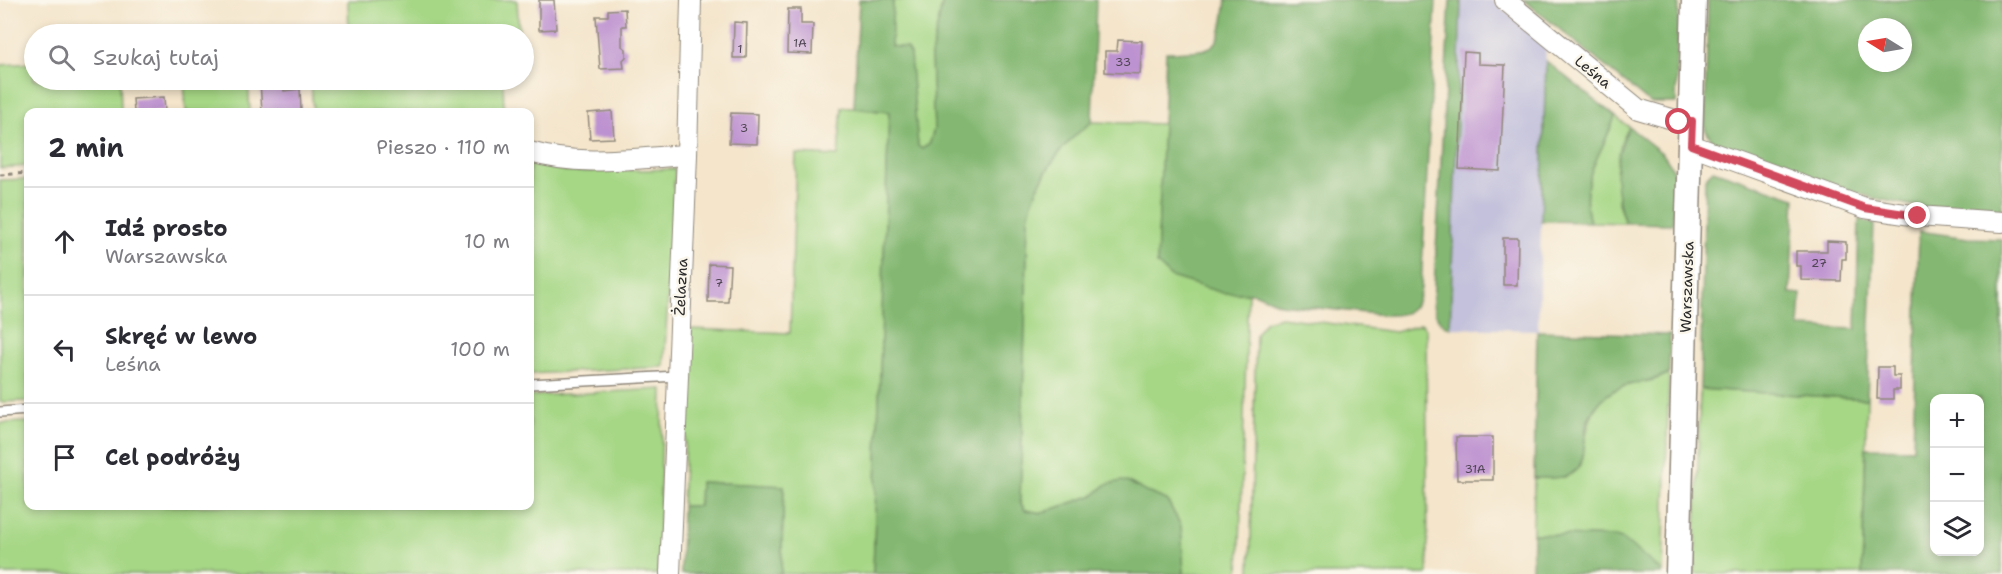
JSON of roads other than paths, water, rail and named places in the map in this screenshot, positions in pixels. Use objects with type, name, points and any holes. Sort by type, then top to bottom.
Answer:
[{"type":"street","name":"Żelazna","points":[[670,574],[691,0]]},
{"type":"street","name":"Leśna","points":[[1505,0],[1638,109],[1679,122],[1692,121]]},
{"type":"street","name":"Warszawska","points":[[1678,574],[1694,0]]},
{"type":"street","points":[[1691,145],[1865,208],[1928,217],[2002,222]]},
{"type":"street","points":[[534,153],[578,160],[687,155]]},
{"type":"lane","points":[[534,384],[677,376]]},
{"type":"lane","points":[[0,412],[24,411]]}]
